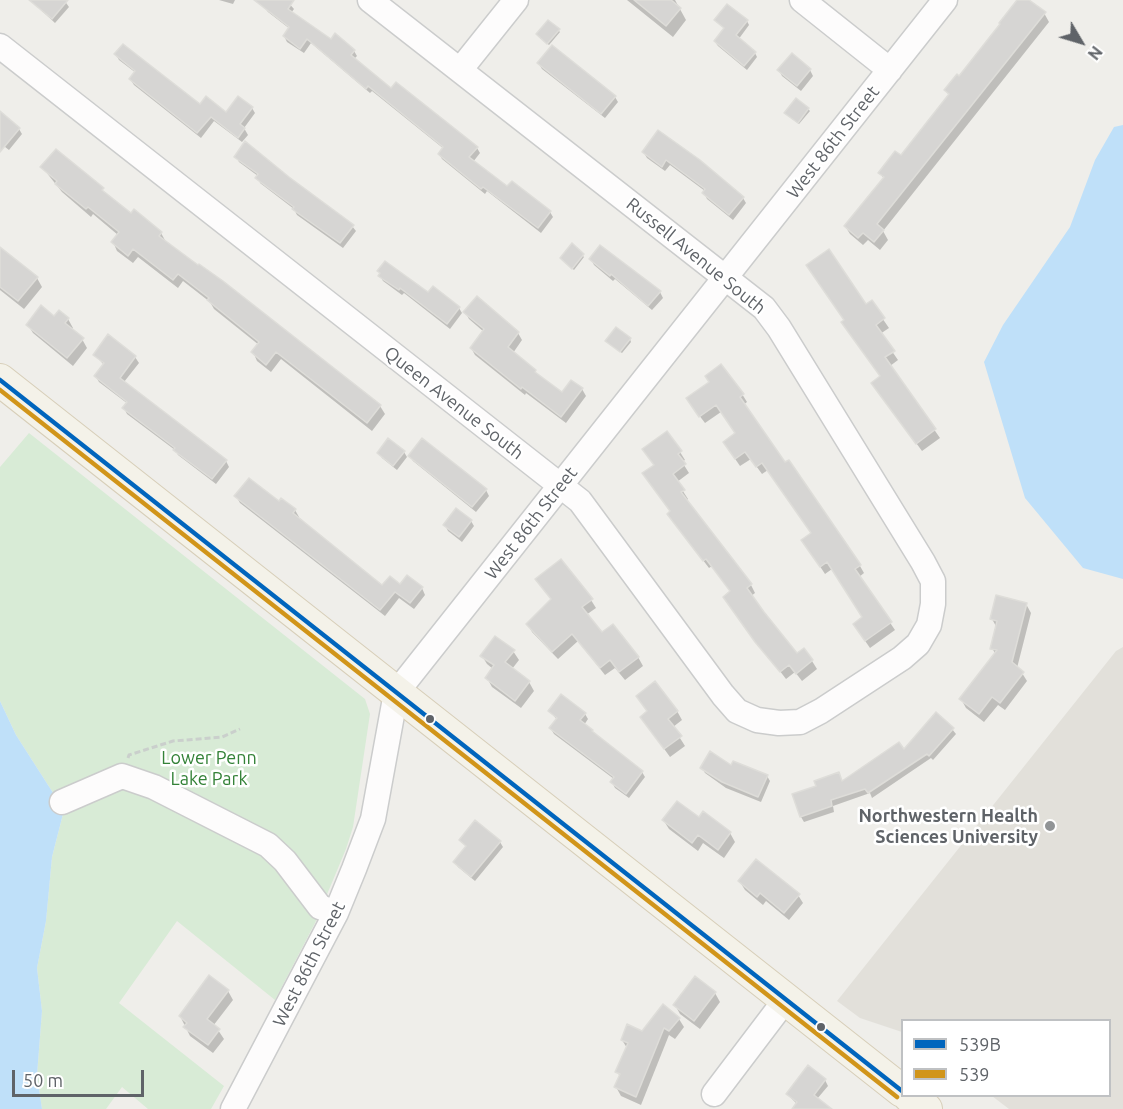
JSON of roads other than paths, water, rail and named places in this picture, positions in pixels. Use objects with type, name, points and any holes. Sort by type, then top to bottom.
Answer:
[{"type":"main road","points":[[0,380],[901,1089]]},
{"type":"main road","points":[[911,1097],[926,1109]]},
{"type":"street","name":"Russell Avenue South","points":[[370,0],[764,308],[779,328],[933,581],[930,625],[918,644],[902,658],[877,674]]},
{"type":"street","points":[[460,70],[516,0]]},
{"type":"street","points":[[802,0],[890,70]]},
{"type":"street","name":"West 86th Street","points":[[233,1109],[336,913],[373,819],[396,693],[945,0]]},
{"type":"street","name":"Queen Avenue South","points":[[0,46],[580,501],[737,711],[757,720],[779,723],[800,722],[877,674]]},
{"type":"street","points":[[62,802],[122,776],[154,787],[268,844],[285,861],[320,907],[336,913]]},
{"type":"street","points":[[714,1094],[786,999]]},
{"type":"water","points":[[1123,125],[1123,579],[1083,568],[1025,498],[984,362],[1003,325],[1070,227],[1095,160],[1114,127]]},
{"type":"water","points":[[0,701],[16,735],[64,810],[52,857],[46,921],[37,968],[42,1011],[37,1075],[42,1109],[0,1109]]},
{"type":"place","name":"Northwestern Health Sciences University","points":[[1050,826]]},
{"type":"park label","name":"Lower Penn Lake Park","points":[[209,768]]}]
